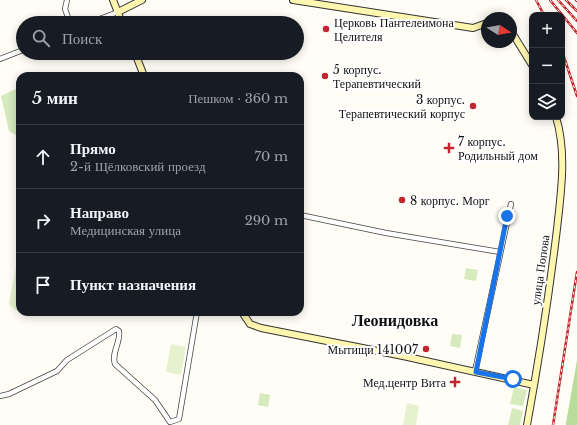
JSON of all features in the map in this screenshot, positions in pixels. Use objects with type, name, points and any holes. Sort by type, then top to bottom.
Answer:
[{"type":"street","points":[[67,0],[65,9],[68,16]]},
{"type":"street","points":[[113,0],[119,16]]},
{"type":"street","points":[[107,16],[142,0]]},
{"type":"street","points":[[293,0],[473,28],[481,25]]},
{"type":"street","points":[[517,41],[529,60]]},
{"type":"street","points":[[0,59],[16,53]]},
{"type":"street","points":[[138,60],[142,72]]},
{"type":"street","name":"улица Попова","points":[[527,425],[554,257],[561,186],[560,131],[557,120]]},
{"type":"street","points":[[476,372],[511,204]]},
{"type":"street","points":[[304,216],[386,233],[500,252]]},
{"type":"street","points":[[0,396],[9,394],[57,371],[67,360],[116,329],[119,330],[119,335],[114,356],[115,364],[155,400],[170,422],[175,421],[179,419],[196,316]]},
{"type":"street","points":[[245,316],[250,324],[272,330],[534,385]]},
{"type":"green space","points":[[16,89],[16,135],[9,131],[1,96]]},
{"type":"green space","points":[[16,268],[16,310],[10,306],[9,302]]},
{"type":"green space","points":[[466,268],[478,270],[476,281],[464,279]]},
{"type":"green space","points":[[452,334],[462,335],[460,348],[450,346]]},
{"type":"green space","points":[[171,344],[186,347],[181,375],[166,372]]},
{"type":"green space","points":[[577,360],[577,425],[566,425],[566,423]]},
{"type":"green space","points":[[514,387],[527,390],[523,406],[510,404]]},
{"type":"green space","points":[[260,393],[270,395],[268,407],[258,405]]},
{"type":"green space","points":[[407,403],[419,406],[416,425],[403,425]]},
{"type":"green space","points":[[512,408],[523,411],[520,425],[508,425]]},
{"type":"railway","points":[[536,0],[542,12]]},
{"type":"railway","points":[[550,0],[577,33]]},
{"type":"railway","points":[[558,0],[577,21]]},
{"type":"railway","points":[[566,0],[577,11]]},
{"type":"railway","points":[[565,60],[577,96]]},
{"type":"railway","points":[[553,425],[577,272]]},
{"type":"place","name":"Церковь Пантелеимона Целителя","points":[[326,29]]},
{"type":"place","name":"5 корпус. Терапевтический","points":[[325,76]]},
{"type":"place","name":"3 корпус. Терапевтический корпус","points":[[473,106]]},
{"type":"place","name":"7 корпус. Родильный дом","points":[[449,148]]},
{"type":"place","name":"8 корпус. Морг","points":[[402,200]]},
{"type":"place","name":"Мытищи 141007","points":[[426,349]]},
{"type":"place","name":"Мед.центр Вита","points":[[455,382]]},
{"type":"district","name":"Леонидовка","points":[[395,320]]},
{"type":"route","points":[[507,216],[476,372],[513,379]]}]
